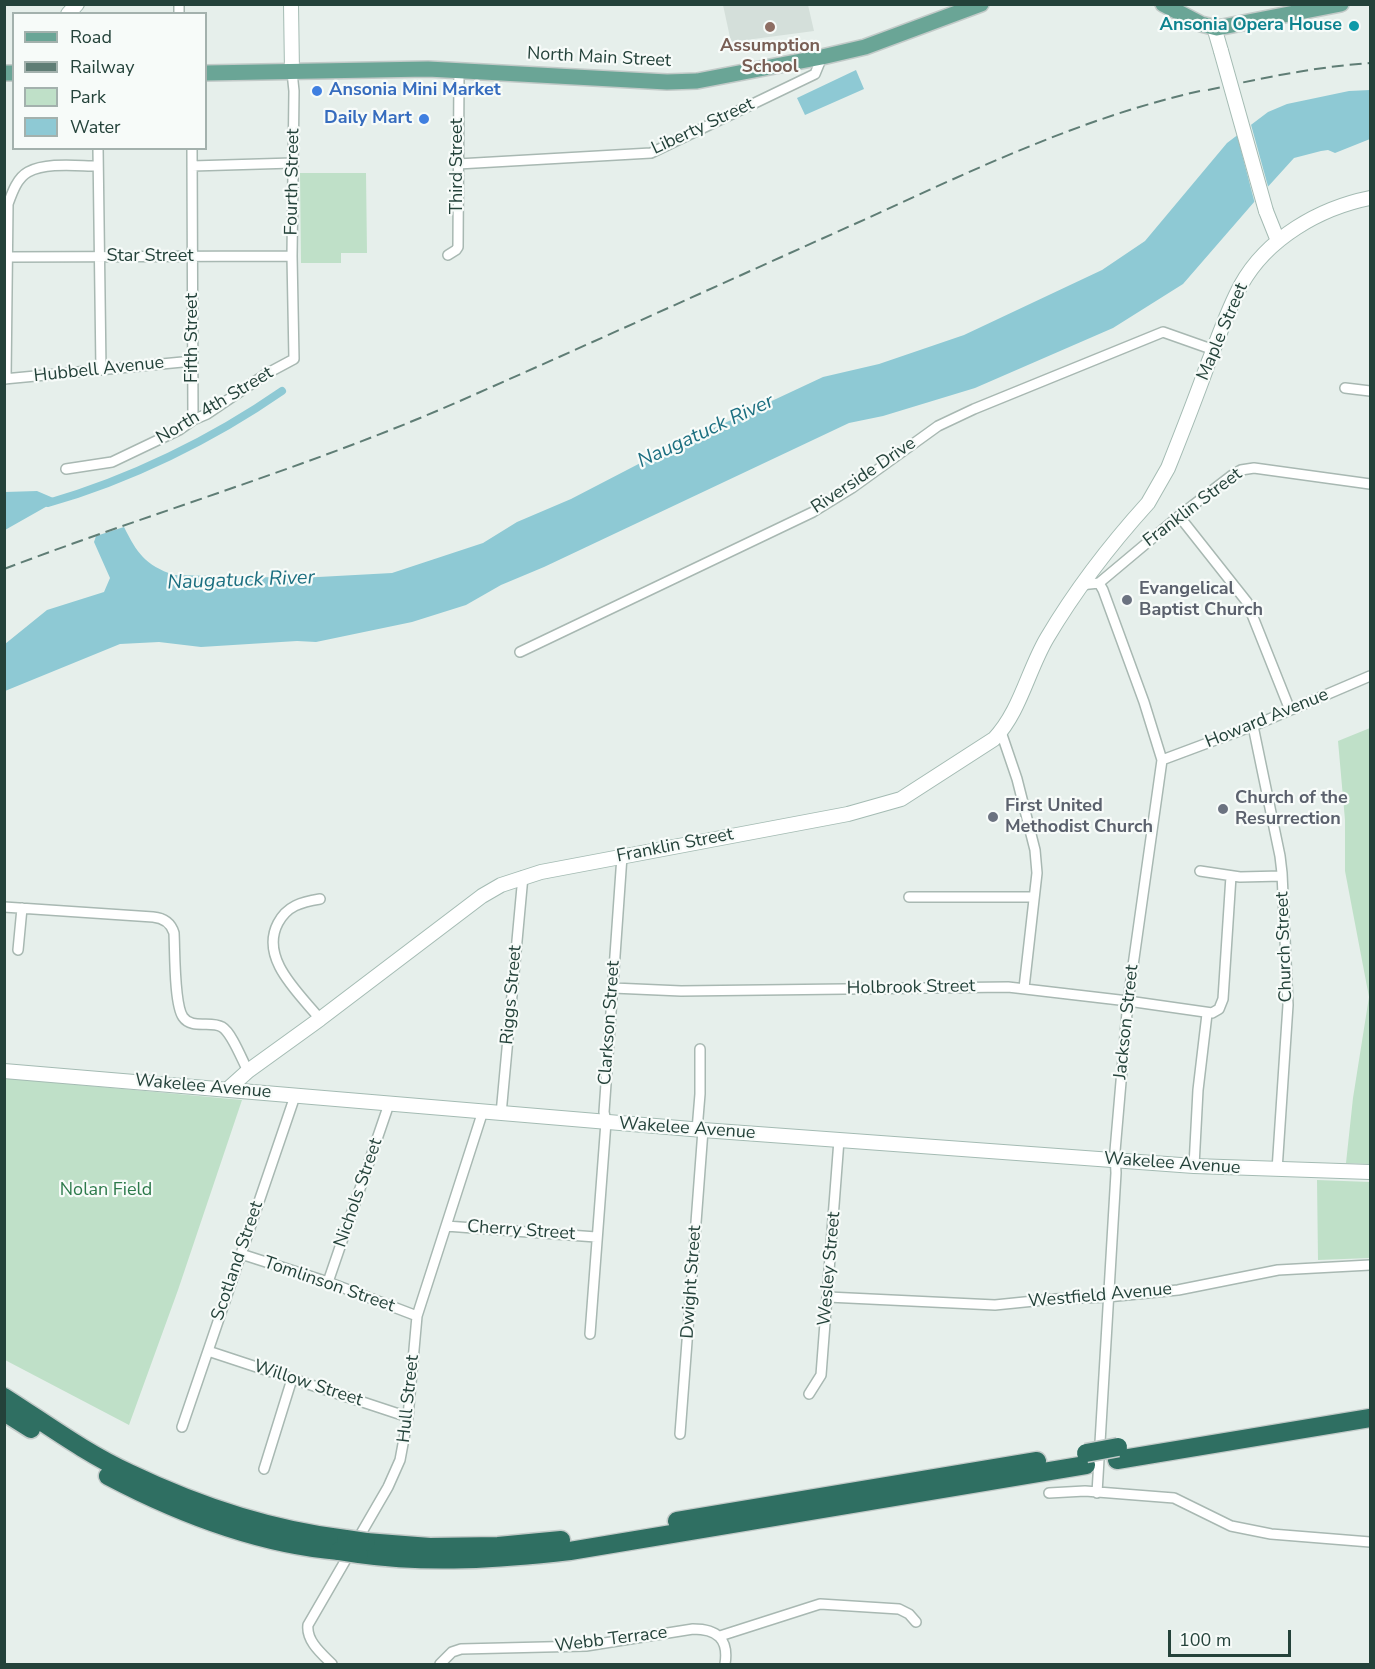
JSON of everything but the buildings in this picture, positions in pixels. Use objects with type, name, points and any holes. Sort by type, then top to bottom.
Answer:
[{"type":"highway","points":[[4,1397],[128,1473],[207,1507],[250,1521],[362,1548],[387,1558],[451,1560],[514,1558],[548,1554],[1086,1459],[1371,1418]]},
{"type":"highway","points":[[1117,1454],[1371,1406]]},
{"type":"highway","points":[[4,1412],[99,1471],[186,1512],[266,1538],[309,1547],[343,1545]]},
{"type":"main road","name":"Fourth Street","points":[[291,4],[292,72]]},
{"type":"main road","name":"North Main Street","points":[[207,73],[428,69],[667,82],[697,81],[822,57],[865,46],[981,4]]},
{"type":"main road","points":[[1163,4],[1201,24],[1214,27],[1341,4]]},
{"type":"main road","points":[[1214,27],[1266,211],[1278,241],[1299,226],[1331,210],[1371,198]]},
{"type":"main road","name":"Maple Street","points":[[1080,585],[1158,488],[1241,285],[1252,268],[1278,241]]},
{"type":"main road","name":"Franklin Street","points":[[228,1089],[248,1071],[482,896],[501,885],[523,876],[848,814],[901,799],[994,739],[1001,732],[1046,639],[1080,585]]},
{"type":"main road","name":"Wakelee Avenue","points":[[4,1071],[501,1114],[1115,1161],[1277,1170],[1371,1172]]},
{"type":"street","name":"Liberty Street","points":[[458,164],[651,153],[815,74],[822,57]]},
{"type":"street","name":"Third Street","points":[[448,255],[458,247],[459,71]]},
{"type":"street","name":"Fourth Street","points":[[292,72],[294,91],[292,256],[294,359]]},
{"type":"street","points":[[98,150],[101,370]]},
{"type":"street","name":"Fifth Street","points":[[192,150],[193,420]]},
{"type":"street","points":[[192,166],[293,163]]},
{"type":"street","points":[[5,379],[8,258],[6,230],[8,204],[13,188],[27,173],[55,165],[98,166]]},
{"type":"street","name":"Star Street","points":[[8,258],[292,256]]},
{"type":"street","name":"Riverside Drive","points":[[520,652],[813,512],[852,488],[938,426],[974,409],[1163,332],[1214,350]]},
{"type":"street","name":"North 4th Street","points":[[66,469],[112,462],[179,430],[266,374],[294,359]]},
{"type":"street","name":"Hubbell Avenue","points":[[5,379],[193,361]]},
{"type":"street","points":[[1345,388],[1371,392]]},
{"type":"street","name":"Franklin Street","points":[[1099,583],[1179,516],[1236,472],[1245,468],[1371,484]]},
{"type":"street","points":[[1179,516],[1247,602],[1290,710]]},
{"type":"street","points":[[1080,585],[1099,583]]},
{"type":"street","name":"Jackson Street","points":[[1097,1493],[1115,1161],[1128,1001],[1162,760],[1144,702],[1099,583]]},
{"type":"street","name":"Howard Avenue","points":[[1162,760],[1253,726],[1371,676]]},
{"type":"street","name":"Church Street","points":[[1253,726],[1282,876],[1288,1005],[1277,1170]]},
{"type":"street","points":[[1001,732],[1034,841],[1036,873],[1024,988]]},
{"type":"street","name":"Clarkson Street","points":[[590,1334],[606,1122],[604,1112],[622,856]]},
{"type":"street","points":[[1200,871],[1231,876],[1282,876]]},
{"type":"street","name":"Riggs Street","points":[[501,1114],[523,876]]},
{"type":"street","points":[[1194,1166],[1198,1090],[1207,1014],[1219,1009],[1223,999],[1231,876]]},
{"type":"street","points":[[909,897],[1034,897]]},
{"type":"street","points":[[320,899],[301,902],[285,913],[276,928],[273,944],[274,953],[282,972],[320,1019]]},
{"type":"street","points":[[4,907],[153,916],[170,924],[174,933],[178,1004],[182,1016],[190,1023],[214,1024],[223,1028],[229,1034],[248,1071]]},
{"type":"street","points":[[18,950],[22,908]]},
{"type":"street","name":"Holbrook Street","points":[[613,988],[681,991],[1024,988],[1207,1014]]},
{"type":"street","name":"Dwight Street","points":[[680,1434],[700,1130],[700,1049]]},
{"type":"street","name":"Scotland Street","points":[[182,1428],[295,1096]]},
{"type":"street","name":"Nichols Street","points":[[328,1282],[389,1104]]},
{"type":"street","name":"Hull Street","points":[[332,1665],[310,1639],[308,1625],[388,1487],[400,1460],[408,1417],[417,1316],[483,1111]]},
{"type":"street","name":"Wesley Street","points":[[809,1394],[821,1375],[839,1140]]},
{"type":"street","name":"Cherry Street","points":[[446,1226],[596,1237]]},
{"type":"street","name":"Tomlinson Street","points":[[241,1254],[328,1282],[417,1316]]},
{"type":"street","name":"Westfield Avenue","points":[[828,1297],[976,1305],[1016,1304],[1178,1290],[1278,1270],[1371,1265]]},
{"type":"street","name":"Willow Street","points":[[208,1351],[408,1417]]},
{"type":"street","points":[[264,1469],[292,1379]]},
{"type":"street","points":[[1049,1493],[1097,1493],[1174,1498],[1231,1526],[1272,1534],[1371,1542]]},
{"type":"street","points":[[725,1665],[725,1647],[720,1636],[819,1604],[899,1609],[909,1614],[916,1622]]},
{"type":"street","name":"Webb Terrace","points":[[440,1665],[452,1652],[461,1649],[586,1646],[693,1629],[708,1630],[720,1636]]},
{"type":"shaded area","name":"Assumption School","points":[[723,5],[808,5],[814,31],[731,42]]},
{"type":"green space","points":[[300,173],[366,173],[367,253],[341,253],[341,263],[301,263]]},
{"type":"green space","points":[[1370,728],[1370,1164],[1346,1163],[1353,1098],[1369,997],[1345,871],[1345,820],[1338,741]]},
{"type":"green space","name":"Nolan Field","points":[[5,1078],[242,1100],[178,1290],[129,1425],[5,1360]]},
{"type":"green space","points":[[1317,1180],[1370,1182],[1370,1258],[1318,1260]]},
{"type":"water","points":[[856,70],[864,89],[805,115],[797,98]]},
{"type":"water","name":"Naugatuck River","points":[[1370,90],[1370,139],[1335,153],[1328,150],[1294,158],[1183,284],[1113,328],[975,388],[883,416],[849,423],[544,567],[501,585],[466,605],[412,622],[316,642],[297,641],[201,647],[159,642],[120,644],[5,691],[5,644],[47,610],[104,592],[110,578],[94,542],[96,536],[124,527],[143,557],[156,567],[174,575],[300,578],[392,573],[483,543],[517,522],[571,499],[652,457],[823,377],[879,364],[964,335],[1102,270],[1145,241],[1227,143],[1268,112],[1287,104],[1349,91]]},
{"type":"water","points":[[37,491],[58,500],[5,530],[5,492]]},
{"type":"pier","points":[[1250,121],[1269,190],[1255,204],[1236,131]]},
{"type":"waterway","points":[[48,503],[109,483],[170,456],[228,426],[282,391]]},
{"type":"railway","points":[[1208,90],[1329,67],[1370,63]]},
{"type":"railway","points":[[4,569],[404,425],[1031,146],[1114,115],[1200,91]]},
{"type":"place","name":"Ansonia Opera House","points":[[1354,26]]},
{"type":"place","name":"Assumption School","points":[[770,27]]},
{"type":"place","name":"Ansonia Mini Market","points":[[317,91]]},
{"type":"place","name":"Daily Mart","points":[[424,119]]},
{"type":"place","name":"Evangelical Baptist Church","points":[[1127,600]]},
{"type":"place","name":"Church of the Resurrection","points":[[1223,809]]},
{"type":"place","name":"First United Methodist Church","points":[[993,817]]}]
